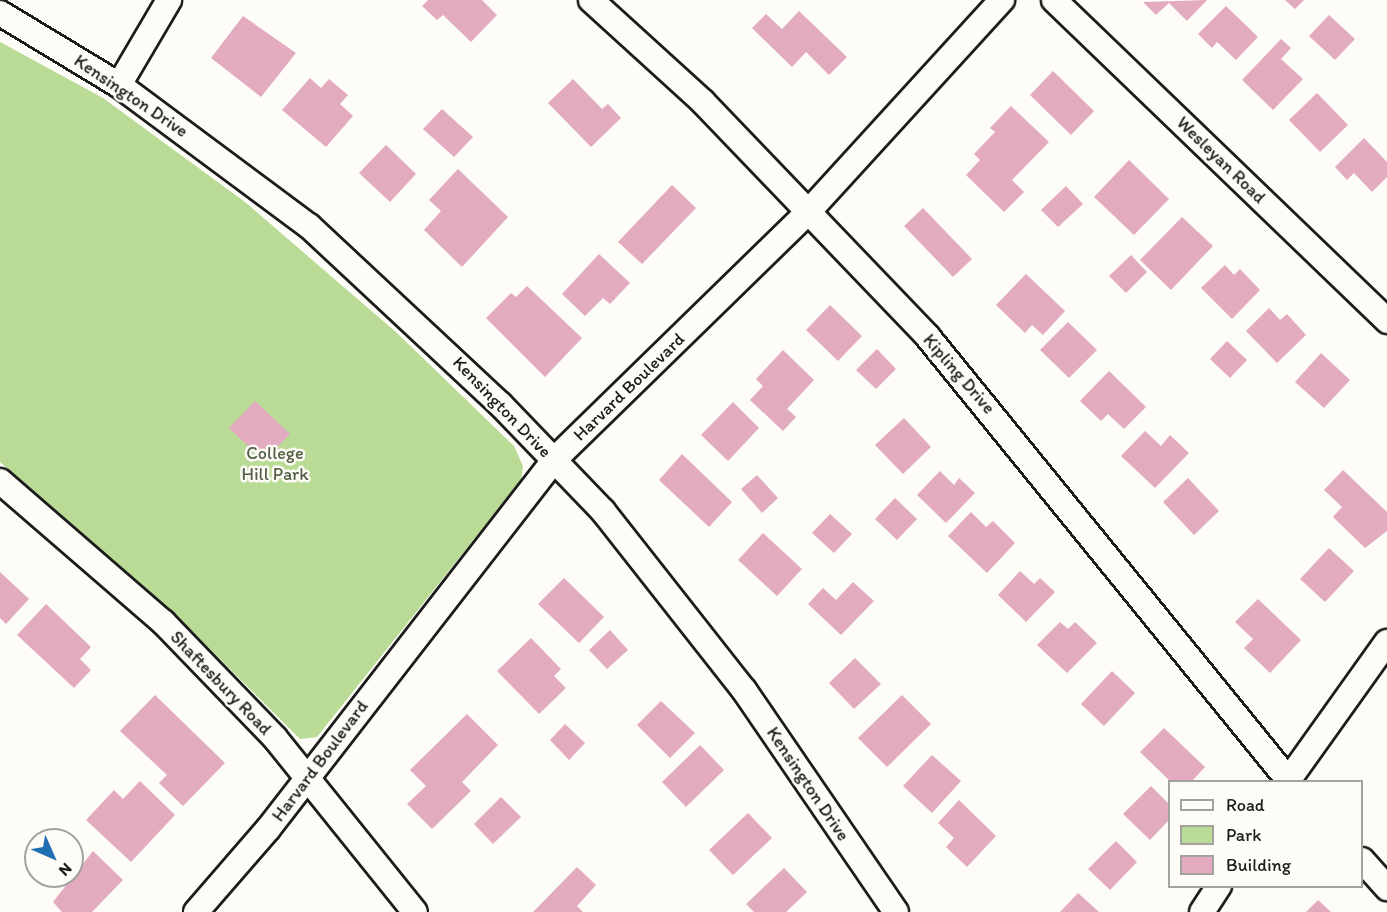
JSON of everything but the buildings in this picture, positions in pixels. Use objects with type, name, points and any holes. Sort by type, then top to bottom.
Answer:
[{"type":"street","points":[[119,85],[169,0]]},
{"type":"street","name":"Kipling Drive","points":[[591,0],[810,210],[1020,444],[1287,780]]},
{"type":"street","name":"Harvard Boulevard","points":[[196,912],[308,778],[554,460],[810,210],[1002,0]]},
{"type":"street","name":"Wesleyan Road","points":[[1054,0],[1387,321]]},
{"type":"street","name":"Kensington Drive","points":[[0,13],[119,85],[309,226],[392,298],[554,460],[603,511],[744,690],[896,912]]},
{"type":"street","name":"Shaftesbury Road","points":[[0,481],[163,622],[308,778],[415,912]]},
{"type":"street","points":[[1289,780],[1387,642]]},
{"type":"street","points":[[1363,861],[1387,888]]},
{"type":"street","points":[[1202,912],[1218,888]]},
{"type":"green space","name":"College Hill Park","points":[[0,42],[103,98],[245,202],[397,333],[514,446],[523,466],[521,480],[317,737],[300,739],[192,631],[0,462]]}]
